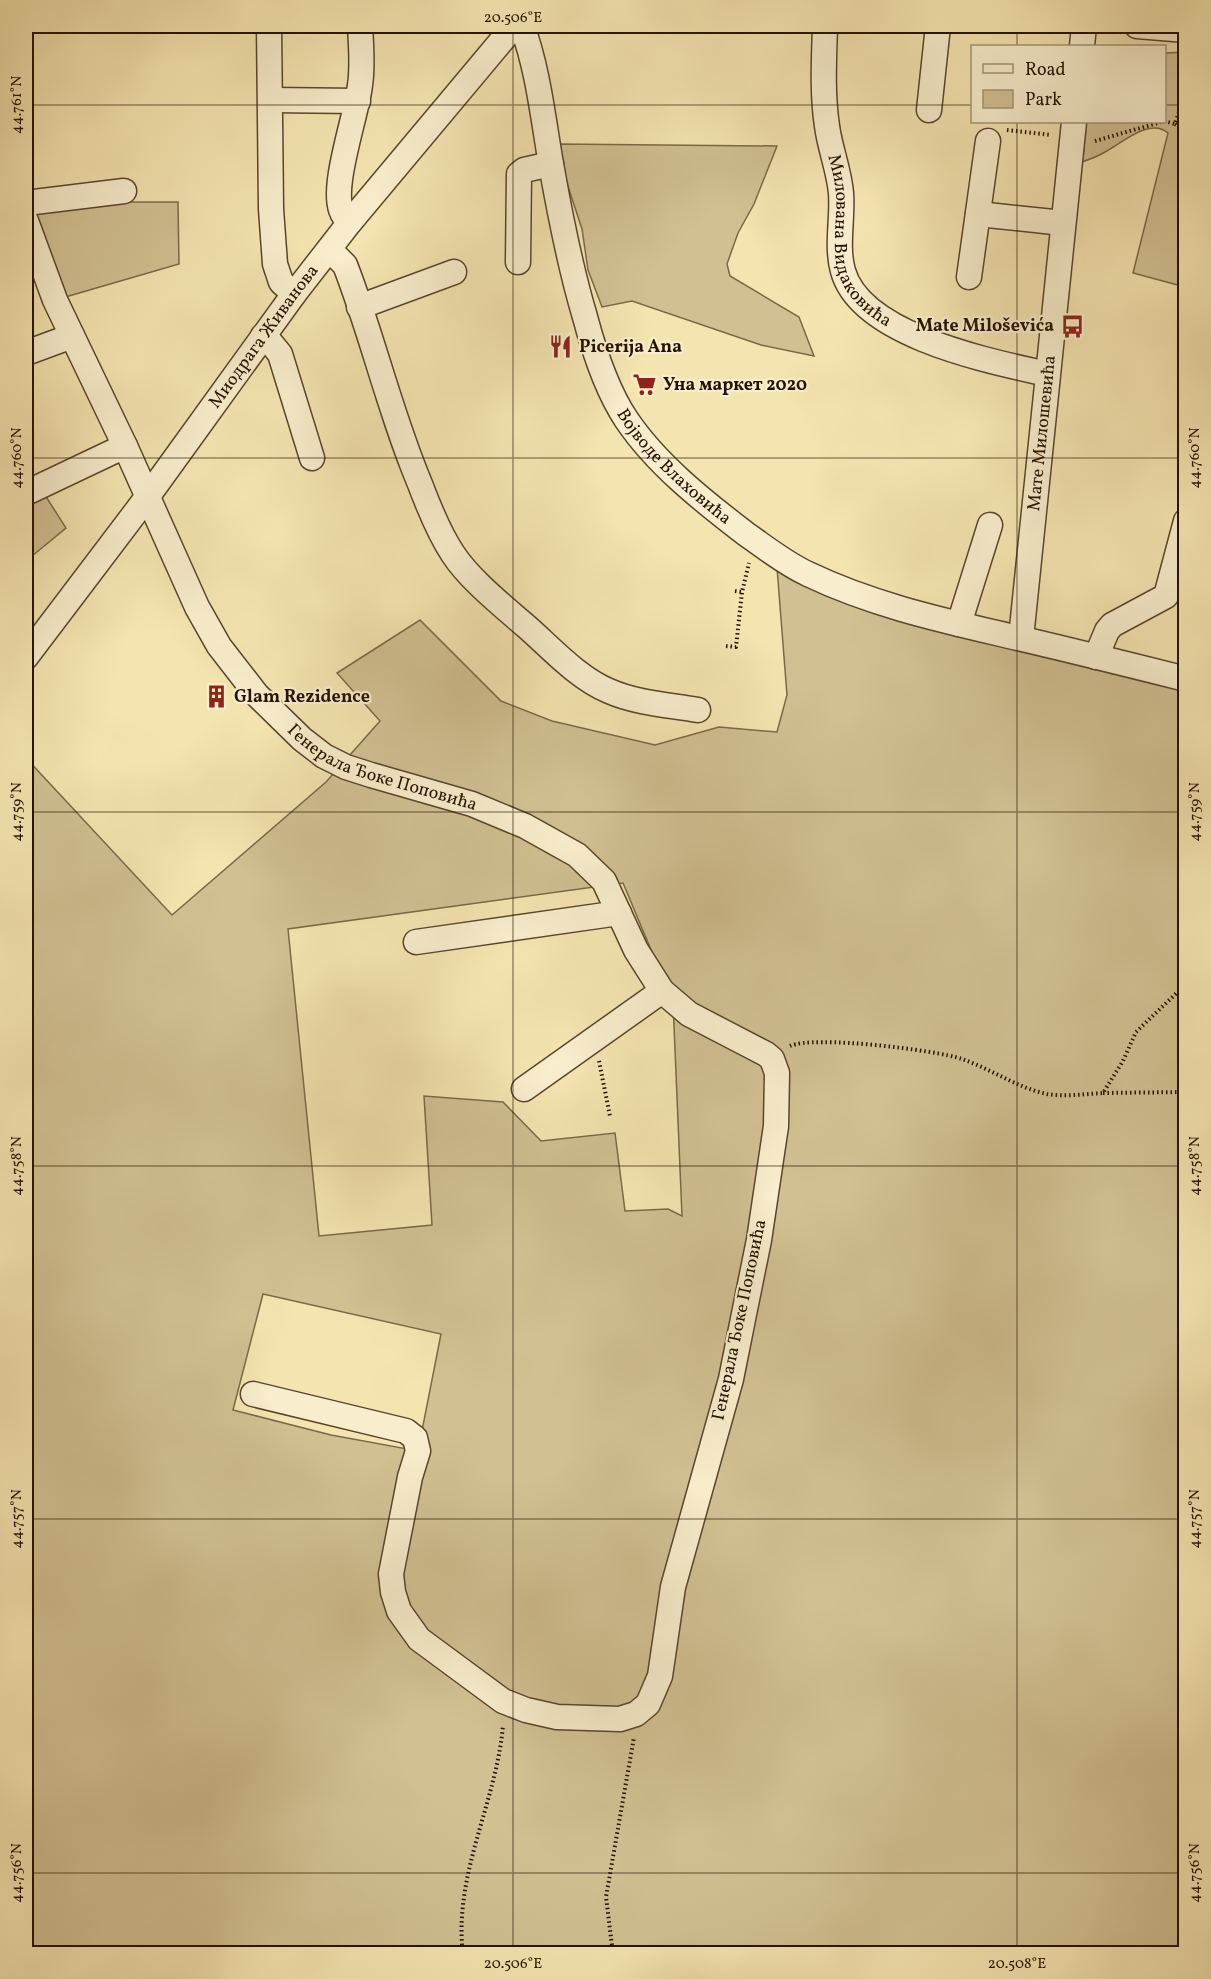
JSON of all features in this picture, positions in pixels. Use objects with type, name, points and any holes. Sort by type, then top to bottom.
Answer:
[{"type":"street","points":[[269,26],[275,264],[281,282],[294,294]]},
{"type":"street","points":[[350,222],[342,213],[339,204],[340,181],[361,83],[360,26]]},
{"type":"street","name":"Миодрага Живанова","points":[[26,657],[148,496],[294,294],[350,222],[513,26]]},
{"type":"street","name":"Војводе Влаховића","points":[[522,26],[536,82],[579,294],[593,343],[612,394],[624,416],[643,441],[711,507],[804,573],[879,603],[1185,679]]},
{"type":"street","name":"Милована Видаковића","points":[[825,26],[824,93],[827,129],[841,192],[842,268],[855,294],[888,322],[927,341],[1005,365],[1047,374]]},
{"type":"street","points":[[929,110],[938,26]]},
{"type":"street","points":[[1082,45],[1084,26]]},
{"type":"street","points":[[1137,26],[1185,30]]},
{"type":"street","points":[[271,100],[358,101]]},
{"type":"street","points":[[969,277],[978,214],[996,135]]},
{"type":"street","name":"Мате Милошевића","points":[[1021,638],[1073,136]]},
{"type":"street","points":[[518,262],[519,174],[524,170],[551,164]]},
{"type":"street","points":[[26,203],[124,191]]},
{"type":"street","points":[[978,214],[1063,223]]},
{"type":"street","name":"Генерала Ђоке Поповића","points":[[26,221],[55,300],[125,446],[197,607],[219,646],[257,695],[302,739],[324,756],[346,767],[472,804],[525,826],[577,855],[604,881],[640,956],[662,991],[689,1014],[756,1048],[772,1059],[777,1073],[776,1126],[759,1240],[731,1379],[673,1587],[660,1676],[648,1704]]},
{"type":"street","points":[[330,250],[345,265],[413,467],[440,532],[454,555],[473,577],[523,624],[564,660],[594,682],[624,696],[698,710]]},
{"type":"street","points":[[359,307],[454,272]]},
{"type":"street","points":[[26,353],[72,336]]},
{"type":"street","points":[[263,336],[280,354],[312,458]]},
{"type":"street","points":[[26,493],[125,446]]},
{"type":"street","points":[[1096,657],[1112,625],[1166,596],[1185,520]]},
{"type":"street","points":[[959,624],[990,525]]},
{"type":"street","points":[[416,942],[619,913]]},
{"type":"street","points":[[524,1089],[662,991]]},
{"type":"street","points":[[253,1394],[406,1431],[415,1438],[418,1451],[410,1477],[391,1574],[393,1592],[399,1611],[419,1639],[503,1701],[526,1710],[558,1717],[620,1719],[636,1714],[648,1704]]},
{"type":"path","points":[[1175,124],[1185,90]]},
{"type":"path","points":[[1166,122],[1175,124],[1185,131]]},
{"type":"path","points":[[996,135],[1073,136],[1157,123]]},
{"type":"path","points":[[726,646],[736,647],[742,592],[750,561]]},
{"type":"path","points":[[735,591],[742,592]]},
{"type":"path","points":[[1102,1093],[1124,1061],[1136,1032],[1185,984]]},
{"type":"path","points":[[595,1040],[610,1116]]},
{"type":"path","points":[[772,1059],[782,1050],[796,1043],[819,1041],[937,1052],[962,1059],[1045,1094],[1185,1092]]},
{"type":"path","points":[[464,1953],[462,1929],[466,1883],[502,1737],[503,1701]]},
{"type":"path","points":[[613,1953],[606,1898],[636,1727],[648,1704]]},
{"type":"green space","points":[[1185,52],[1185,287],[1133,273],[1168,133],[1153,128],[1136,133],[1099,155],[1079,163],[1083,123],[1166,123],[1166,53]]},
{"type":"green space","points":[[559,144],[777,146],[754,204],[738,233],[727,264],[730,276],[799,317],[814,356],[761,345],[632,301],[602,307],[588,270],[582,229],[562,168]]},
{"type":"green space","points":[[178,202],[179,264],[55,300],[26,203]]},
{"type":"green space","points":[[43,492],[66,528],[26,561],[26,502]]},
{"type":"green space","points":[[776,555],[804,573],[1185,679],[1185,1953],[26,1953],[26,758],[172,915],[326,782],[380,721],[337,673],[420,620],[501,701],[552,721],[655,745],[719,727],[777,732],[787,695]],"holes":[[[623,883],[673,1002],[682,1216],[668,1209],[625,1211],[615,1133],[541,1141],[503,1102],[424,1096],[432,1225],[319,1236],[288,929]],[[263,1294],[441,1334],[418,1451],[331,1435],[233,1410]]]},
{"type":"place","name":"Mate Miloševića","points":[[1072,326]]},
{"type":"place","name":"Picerija Ana","points":[[561,347]]},
{"type":"place","name":"Уна маркет 2020","points":[[645,385]]},
{"type":"place","name":"Glam Rezidence","points":[[216,697]]}]
